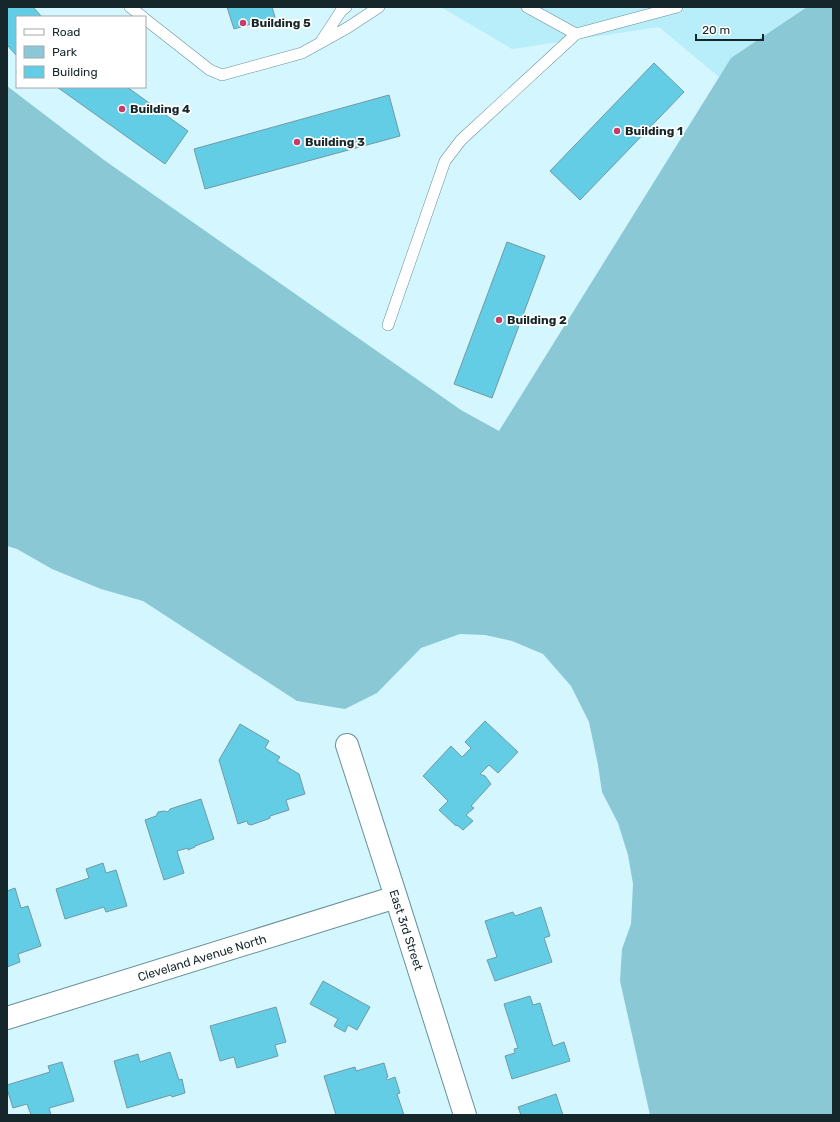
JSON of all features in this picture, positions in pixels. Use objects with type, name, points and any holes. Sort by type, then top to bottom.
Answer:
[{"type":"street","name":"East 3rd Street","points":[[347,745],[465,1115]]},
{"type":"street","name":"Cleveland Avenue North","points":[[7,1018],[396,897]]},
{"type":"lane","points":[[130,7],[141,16]]},
{"type":"lane","points":[[320,42],[341,11],[346,7]]},
{"type":"lane","points":[[146,20],[210,70],[222,75],[302,53],[347,28],[379,7]]},
{"type":"lane","points":[[527,7],[576,34]]},
{"type":"lane","points":[[388,325],[445,161],[461,140],[576,34],[677,7]]},
{"type":"shaded area","points":[[441,7],[807,7],[732,58],[719,77],[659,27],[512,49]]},
{"type":"green space","points":[[807,7],[833,7],[833,1115],[650,1115],[620,981],[622,949],[631,924],[633,884],[628,855],[618,823],[602,792],[589,722],[571,686],[543,654],[512,641],[485,635],[460,634],[421,648],[377,693],[345,709],[297,701],[143,601],[101,589],[52,569],[17,549],[7,546],[7,86],[104,160],[461,410],[499,431],[731,58]]},
{"type":"building","points":[[7,7],[33,7],[41,16],[16,16],[16,55],[7,45]]},
{"type":"building","name":"Building 5","points":[[227,7],[272,7],[275,17],[234,29]]},
{"type":"building","name":"Building 1","points":[[654,63],[684,92],[580,200],[550,171]]},
{"type":"building","name":"Building 4","points":[[58,88],[128,88],[188,131],[165,164]]},
{"type":"building","name":"Building 3","points":[[389,95],[400,136],[205,189],[194,149]]},
{"type":"building","name":"Building 2","points":[[507,242],[545,256],[492,398],[454,384]]},
{"type":"building","points":[[485,721],[518,752],[498,773],[489,765],[480,774],[485,776],[491,784],[471,806],[474,808],[466,815],[473,821],[463,830],[457,825],[456,826],[439,810],[448,801],[423,776],[451,746],[462,757],[471,748],[465,742]]},
{"type":"building","points":[[240,724],[269,741],[265,748],[280,757],[277,761],[299,774],[305,794],[286,800],[289,810],[270,816],[268,819],[251,825],[248,824],[247,821],[238,824],[219,760]]},
{"type":"building","points":[[201,799],[214,839],[188,850],[188,848],[177,851],[184,873],[164,880],[145,820],[156,816],[158,812],[168,812],[170,809]]},
{"type":"building","points":[[103,863],[106,873],[116,870],[127,906],[106,912],[104,907],[65,919],[56,889],[89,878],[86,869]]},
{"type":"building","points":[[15,888],[21,908],[28,906],[41,946],[18,954],[20,962],[7,967],[7,891]]},
{"type":"building","points":[[541,907],[550,936],[544,938],[552,962],[495,981],[487,960],[497,957],[485,921],[513,912],[515,916]]},
{"type":"building","points":[[323,981],[370,1007],[357,1030],[348,1025],[345,1032],[334,1026],[338,1019],[310,1004]]},
{"type":"building","points":[[530,996],[533,1005],[540,1003],[553,1046],[564,1042],[570,1061],[512,1079],[505,1056],[515,1053],[514,1049],[518,1048],[504,1004]]},
{"type":"building","points":[[276,1007],[286,1042],[275,1045],[278,1056],[237,1068],[234,1057],[220,1061],[210,1026]]},
{"type":"building","points":[[170,1052],[179,1080],[182,1079],[185,1093],[172,1097],[171,1095],[127,1108],[114,1061],[138,1054],[140,1062]]},
{"type":"building","points":[[62,1062],[74,1101],[49,1108],[51,1115],[31,1115],[27,1104],[13,1108],[7,1085],[50,1072],[48,1066]]},
{"type":"building","points":[[384,1063],[388,1077],[386,1078],[387,1080],[395,1077],[400,1093],[397,1094],[404,1115],[336,1115],[324,1076],[355,1067],[356,1071]]},
{"type":"building","points":[[556,1094],[563,1115],[521,1115],[518,1107]]},
{"type":"place","name":"Building 5","points":[[243,23]]},
{"type":"place","name":"Building 4","points":[[122,109]]},
{"type":"place","name":"Building 1","points":[[617,131]]},
{"type":"place","name":"Building 3","points":[[297,142]]},
{"type":"place","name":"Building 2","points":[[499,320]]}]
